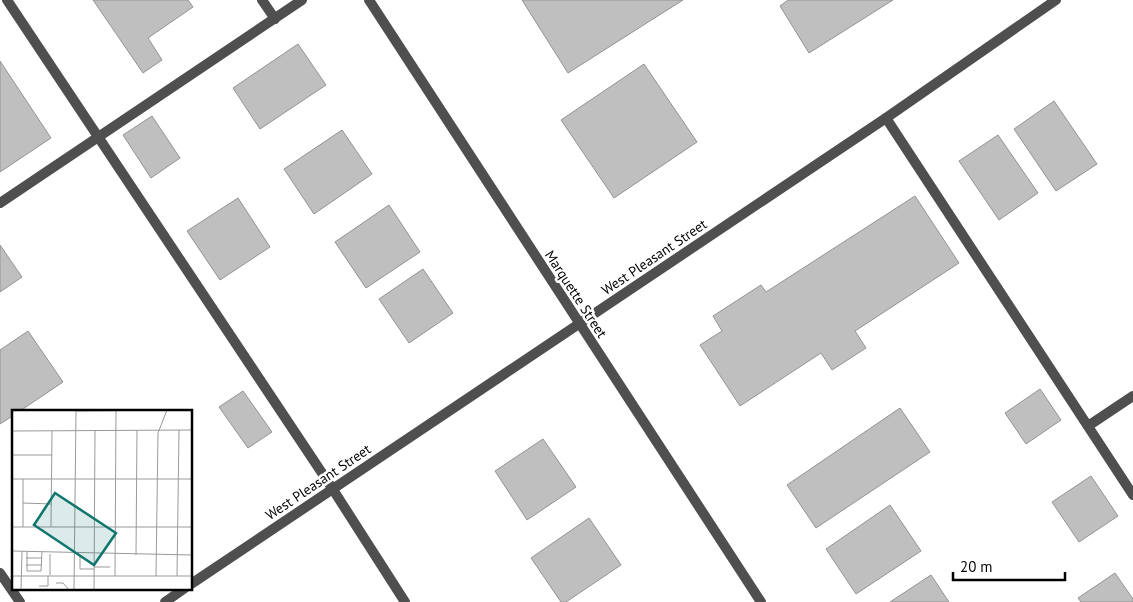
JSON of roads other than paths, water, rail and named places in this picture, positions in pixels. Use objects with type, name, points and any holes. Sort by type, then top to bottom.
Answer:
[{"type":"street","points":[[7,0],[332,488],[405,602]]},
{"type":"street","points":[[262,0],[275,19]]},
{"type":"street","points":[[0,203],[302,0]]},
{"type":"street","name":"Marquette Street","points":[[369,0],[761,602]]},
{"type":"street","name":"West Pleasant Street","points":[[192,583],[886,118],[1056,0]]},
{"type":"street","points":[[886,118],[1133,495]]},
{"type":"street","points":[[1088,426],[1133,396]]},
{"type":"street","points":[[0,573],[20,602]]},
{"type":"street","points":[[165,602],[182,590]]}]
